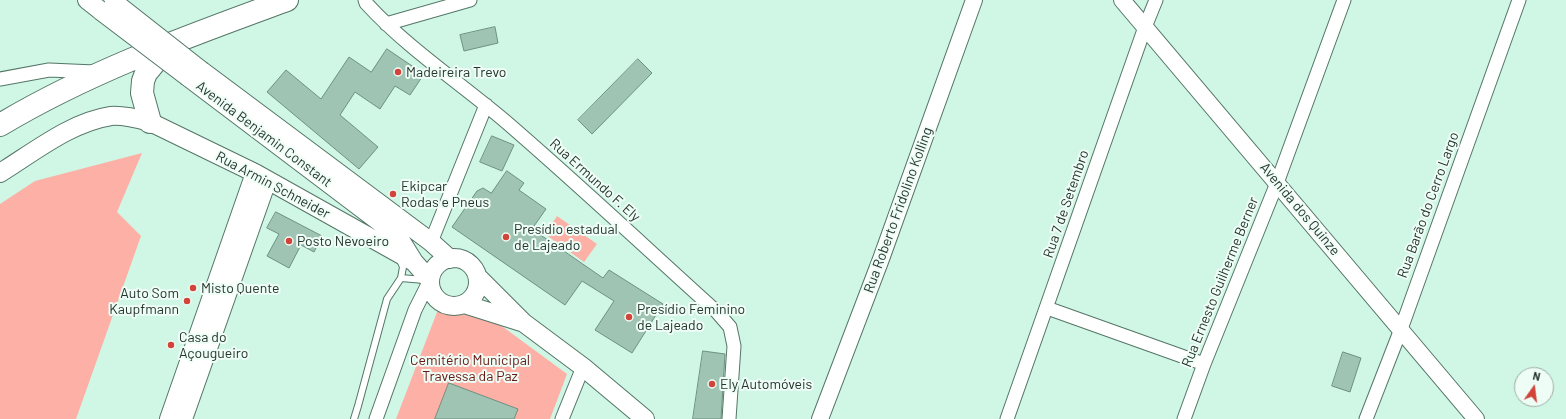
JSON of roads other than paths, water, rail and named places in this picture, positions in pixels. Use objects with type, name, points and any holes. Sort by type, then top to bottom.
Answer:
[{"type":"highway","points":[[0,125],[33,105],[99,73],[171,42],[287,0]]},
{"type":"highway","points":[[150,122],[142,93],[143,80],[146,73],[171,42]]},
{"type":"main road","name":"Avenida Benjamin Constant","points":[[87,0],[109,4],[386,226],[401,241],[414,262],[430,280]]},
{"type":"main road","name":"Avenida Benjamin Constant","points":[[195,74],[431,242],[450,258]]},
{"type":"main road","name":"Rua Armin Schneider","points":[[0,173],[79,125],[112,116],[139,119],[150,122],[261,177],[414,262]]},
{"type":"main road","points":[[169,419],[261,177]]},
{"type":"main road","points":[[184,419],[261,177]]},
{"type":"main road","points":[[478,277],[477,290],[474,296],[464,304],[455,307],[445,305],[436,299],[431,290],[430,280],[434,268],[438,264],[450,258],[467,262],[474,268],[478,277],[524,323],[583,368],[645,419]]},
{"type":"main road","points":[[464,304],[524,323]]},
{"type":"street","name":"Rua Ermundo F. Ely","points":[[365,0],[366,3],[386,24],[486,105],[551,161],[717,312],[730,327],[734,346],[729,419]]},
{"type":"street","points":[[386,24],[470,0]]},
{"type":"street","name":"Rua Roberto Fridolino Kolling","points":[[820,419],[881,259],[974,0]]},
{"type":"street","name":"Avenida dos Quinze","points":[[1122,0],[1476,419]]},
{"type":"street","name":"Rua 7 de Setembro","points":[[1007,419],[1145,27],[1156,0]]},
{"type":"street","name":"Rua Ernesto Guilherme Berner","points":[[1184,419],[1204,364],[1277,183],[1344,0]]},
{"type":"street","name":"Rua Barão do Cerro Largo","points":[[1366,419],[1401,329],[1518,0]]},
{"type":"street","points":[[0,79],[48,70],[99,73]]},
{"type":"street","points":[[431,242],[486,105]]},
{"type":"street","points":[[376,419],[415,310],[430,280]]},
{"type":"street","points":[[1047,308],[1204,364]]},
{"type":"street","points":[[562,419],[583,368]]},
{"type":"lane","points":[[354,419],[387,299],[401,278],[403,267],[395,252]]},
{"type":"lane","points":[[401,278],[430,280]]},
{"type":"place","name":"Madeireira Trevo","points":[[398,72]]},
{"type":"place","name":"Ekipcar Rodas e Pneus","points":[[393,194]]},
{"type":"place","name":"Presídio estadual de Lajeado","points":[[506,237]]},
{"type":"place","name":"Posto Nevoeiro","points":[[289,241]]},
{"type":"place","name":"Misto Quente","points":[[193,288]]},
{"type":"place","name":"Auto Som Kaupfmann","points":[[187,301]]},
{"type":"place","name":"Presídio Feminino de Lajeado","points":[[629,317]]},
{"type":"place","name":"Casa do Açougueiro","points":[[171,345]]},
{"type":"place","name":"Ely Automóveis","points":[[712,384]]},
{"type":"park label","name":"Cemitério Municipal Travessa da Paz","points":[[470,368]]}]
